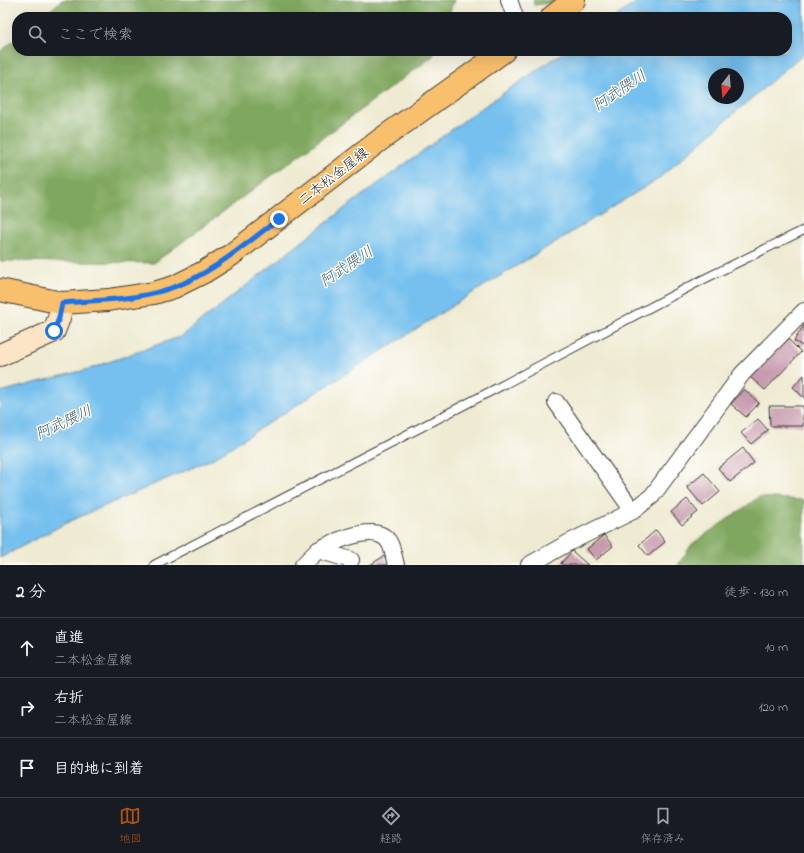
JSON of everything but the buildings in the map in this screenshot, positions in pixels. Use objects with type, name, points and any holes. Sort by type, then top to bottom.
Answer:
[{"type":"main road","points":[[558,12],[574,0]]},
{"type":"main road","name":"二本松金屋線","points":[[0,290],[62,303],[108,300],[154,293],[174,287],[204,272],[279,219],[380,140],[497,56]]},
{"type":"street","points":[[509,0],[513,12]]},
{"type":"street","points":[[0,354],[54,331],[59,318],[62,303]]},
{"type":"street","points":[[529,565],[568,543],[633,510],[652,496],[742,374],[804,311]]},
{"type":"street","points":[[556,402],[633,510]]},
{"type":"street","points":[[303,565],[318,550],[344,538],[362,533],[376,533],[385,538],[390,543],[396,565]]},
{"type":"street","points":[[318,550],[351,560]]},
{"type":"lane","points":[[154,565],[499,387],[702,280],[804,230]]},
{"type":"green space","points":[[62,0],[454,0],[450,12],[48,12]]},
{"type":"green space","points":[[533,0],[556,0],[552,3],[534,5]]},
{"type":"green space","points":[[12,42],[12,56],[433,56],[154,263],[0,261],[0,52]]},
{"type":"green space","points":[[759,497],[804,500],[804,565],[678,565],[692,544]]},
{"type":"water","name":"阿武隈川","points":[[640,0],[804,0],[804,53],[658,179],[471,294],[212,459],[68,522],[0,558],[0,392],[89,369],[182,336],[345,208],[477,111],[558,56],[792,56],[792,12],[622,12]]},
{"type":"route","points":[[54,331],[57,326],[62,303],[108,300],[154,293],[174,287],[204,272],[231,255],[279,219]]}]
